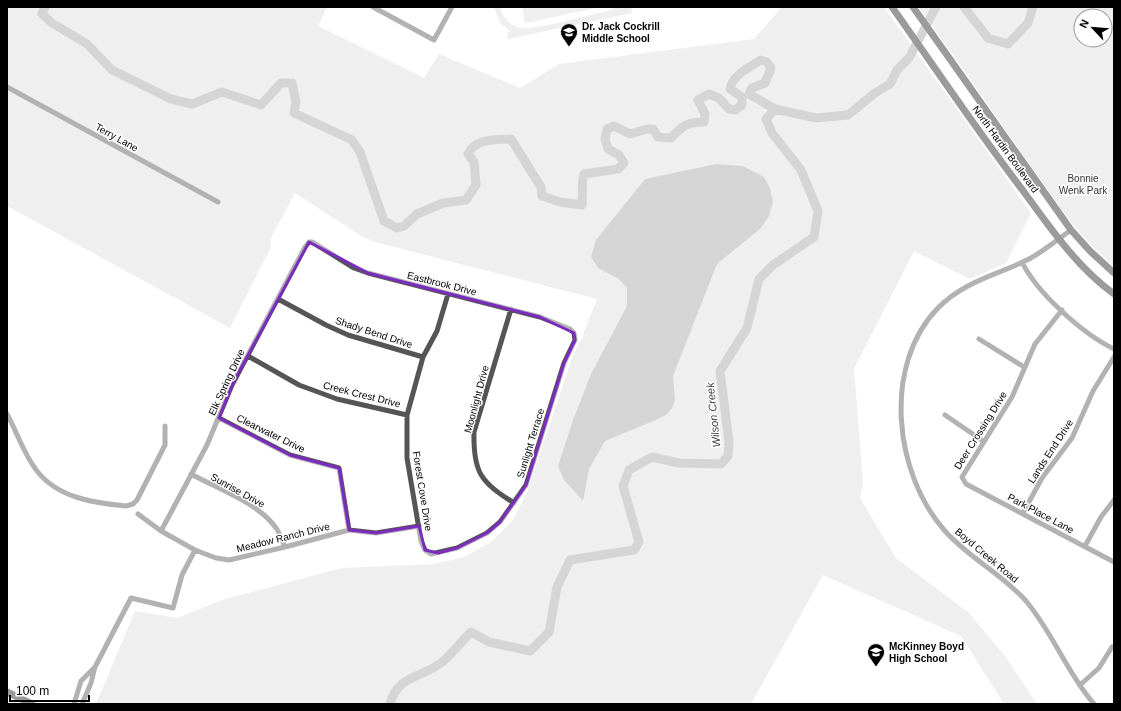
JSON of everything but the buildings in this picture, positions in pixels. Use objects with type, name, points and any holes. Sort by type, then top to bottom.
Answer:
[{"type":"main road","name":"North Hardin Boulevard","points":[[892,7],[1012,176],[1059,239],[1077,261],[1114,294]]},
{"type":"main road","name":"North Hardin Boulevard","points":[[913,7],[1071,230],[1090,251],[1114,273]]},
{"type":"main road","points":[[7,692],[32,704]]},
{"type":"street","points":[[373,7],[434,40],[452,7]]},
{"type":"street","name":"Terry Lane","points":[[7,87],[218,202]]},
{"type":"street","name":"Boyd Creek Road","points":[[1071,230],[1044,250],[1022,262],[975,281],[959,290],[938,307],[921,328],[909,352],[902,379],[901,406],[905,443],[914,481],[932,516],[959,545],[1012,587],[1025,600],[1094,704]]},
{"type":"street","name":"Eastbrook Drive","points":[[309,242],[316,243],[354,268],[368,273],[540,317],[570,328],[574,333]]},
{"type":"street","name":"Elk Spring Drive","points":[[161,531],[190,474],[207,446],[232,385],[309,242]]},
{"type":"street","points":[[1022,262],[1027,274],[1062,310],[1084,329],[1114,349]]},
{"type":"street","name":"Forest Cove Drive","points":[[428,552],[421,541],[407,458],[407,415],[423,357],[437,331],[448,294]]},
{"type":"street","name":"Shady Bend Drive","points":[[278,299],[348,335],[423,357]]},
{"type":"street","name":"Moonlight Drive","points":[[511,309],[474,432],[474,450],[476,465],[482,478],[490,486],[514,503]]},
{"type":"street","name":"Deer Crossing Drive","points":[[962,477],[983,441],[1012,397],[1024,367],[1040,337],[1062,310]]},
{"type":"street","name":"Sunlight Terrace","points":[[428,552],[438,553],[457,548],[481,536],[500,522],[526,485],[564,363],[575,340],[574,333]]},
{"type":"street","points":[[979,339],[1024,367]]},
{"type":"street","name":"Creek Crest Drive","points":[[248,356],[305,387],[337,399],[407,415]]},
{"type":"street","name":"Lands End Drive","points":[[1023,513],[1042,478],[1072,438],[1093,391],[1114,357]]},
{"type":"street","points":[[7,414],[37,471],[54,488],[76,498],[126,506],[134,504],[165,445],[165,426]]},
{"type":"street","points":[[945,415],[983,441]]},
{"type":"street","name":"Clearwater Drive","points":[[219,418],[290,454],[339,468],[349,530]]},
{"type":"street","name":"Sunrise Drive","points":[[190,474],[252,506],[264,515],[276,528],[285,547]]},
{"type":"street","name":"Park Place Lane","points":[[962,477],[966,484],[1114,562]]},
{"type":"street","points":[[1084,546],[1101,517],[1114,500]]},
{"type":"street","name":"Meadow Ranch Drive","points":[[138,514],[161,531],[195,550],[216,558],[229,560],[349,530],[376,533],[419,526]]},
{"type":"street","points":[[82,704],[91,683],[95,666],[131,598],[173,608],[182,575],[195,550]]},
{"type":"street","points":[[1080,685],[1099,668],[1112,648]]},
{"type":"street","points":[[74,704],[81,681],[95,666]]},
{"type":"highlighted area","points":[[309,242],[368,273],[540,317],[574,333],[575,340],[564,363],[526,485],[500,522],[487,533],[457,548],[438,553],[425,550],[419,526],[376,533],[349,530],[339,468],[290,455],[219,418],[232,385]]},
{"type":"green space","points":[[7,7],[327,7],[318,26],[424,78],[439,54],[520,88],[559,64],[754,39],[782,7],[884,7],[1031,213],[1006,263],[970,279],[914,251],[854,369],[863,483],[860,498],[896,558],[968,612],[1005,656],[1037,704],[1004,704],[961,636],[823,575],[751,704],[96,704],[135,611],[177,618],[225,599],[342,568],[434,564],[464,557],[491,542],[513,520],[527,492],[572,358],[578,344],[583,338],[597,299],[375,242],[363,237],[295,193],[270,240],[271,247],[230,328],[7,206]]},
{"type":"green space","points":[[494,7],[500,7],[507,21],[521,28],[538,27],[563,22],[607,11],[616,7],[631,7],[632,13],[508,39],[507,33],[511,32],[500,23]]},
{"type":"green space","points":[[522,7],[601,7],[525,23]]},
{"type":"green space","name":"Bonnie Wenk Park","points":[[919,7],[1114,7],[1114,266],[1092,246],[1066,216]]},
{"type":"shaded area","points":[[716,164],[743,166],[764,177],[770,188],[773,202],[769,216],[761,228],[717,264],[673,376],[675,400],[672,408],[667,414],[658,419],[605,441],[589,469],[583,501],[564,480],[558,466],[573,420],[591,374],[627,306],[627,288],[619,279],[598,268],[591,257],[596,240],[645,179]]},
{"type":"waterway","points":[[45,7],[42,14],[52,23],[87,44],[112,70],[171,99],[192,104],[222,92],[261,105],[281,83],[292,83],[296,102],[294,113],[352,140],[360,152],[384,221],[397,228],[404,226],[417,214],[443,203],[466,200],[476,185],[474,162],[468,154],[471,149],[481,142],[511,139],[541,187],[542,196],[560,202],[582,205],[582,184],[584,174],[618,169],[624,163],[619,155],[608,149],[605,139],[607,129],[614,126],[630,134],[647,129],[653,129],[658,137],[671,138],[678,130],[689,124],[704,122],[705,114],[698,100],[709,94],[719,98],[729,109],[735,110],[742,105],[742,97],[730,89],[731,84],[742,72],[761,60],[767,62],[771,68],[765,83],[752,88],[749,94],[775,109]]},
{"type":"waterway","name":"Wilson Creek","points":[[390,704],[399,687],[404,682],[441,663],[471,632],[489,642],[530,651],[549,632],[557,587],[570,560],[634,550],[639,542],[623,486],[629,470],[652,457],[679,463],[721,464],[728,456],[729,442],[720,371],[747,328],[759,279],[773,265],[814,237],[818,211],[801,170],[772,133],[766,119],[775,109],[816,118],[848,115],[875,93],[890,84],[897,70],[909,58],[936,7]]},
{"type":"waterway","name":"Wilson Creek","points":[[964,7],[988,38],[1008,44],[1028,23],[1033,7]]},
{"type":"place","name":"Dr. Jack Cockrill Middle School","points":[[569,47]]},
{"type":"place","name":"McKinney Boyd High School","points":[[876,667]]}]
